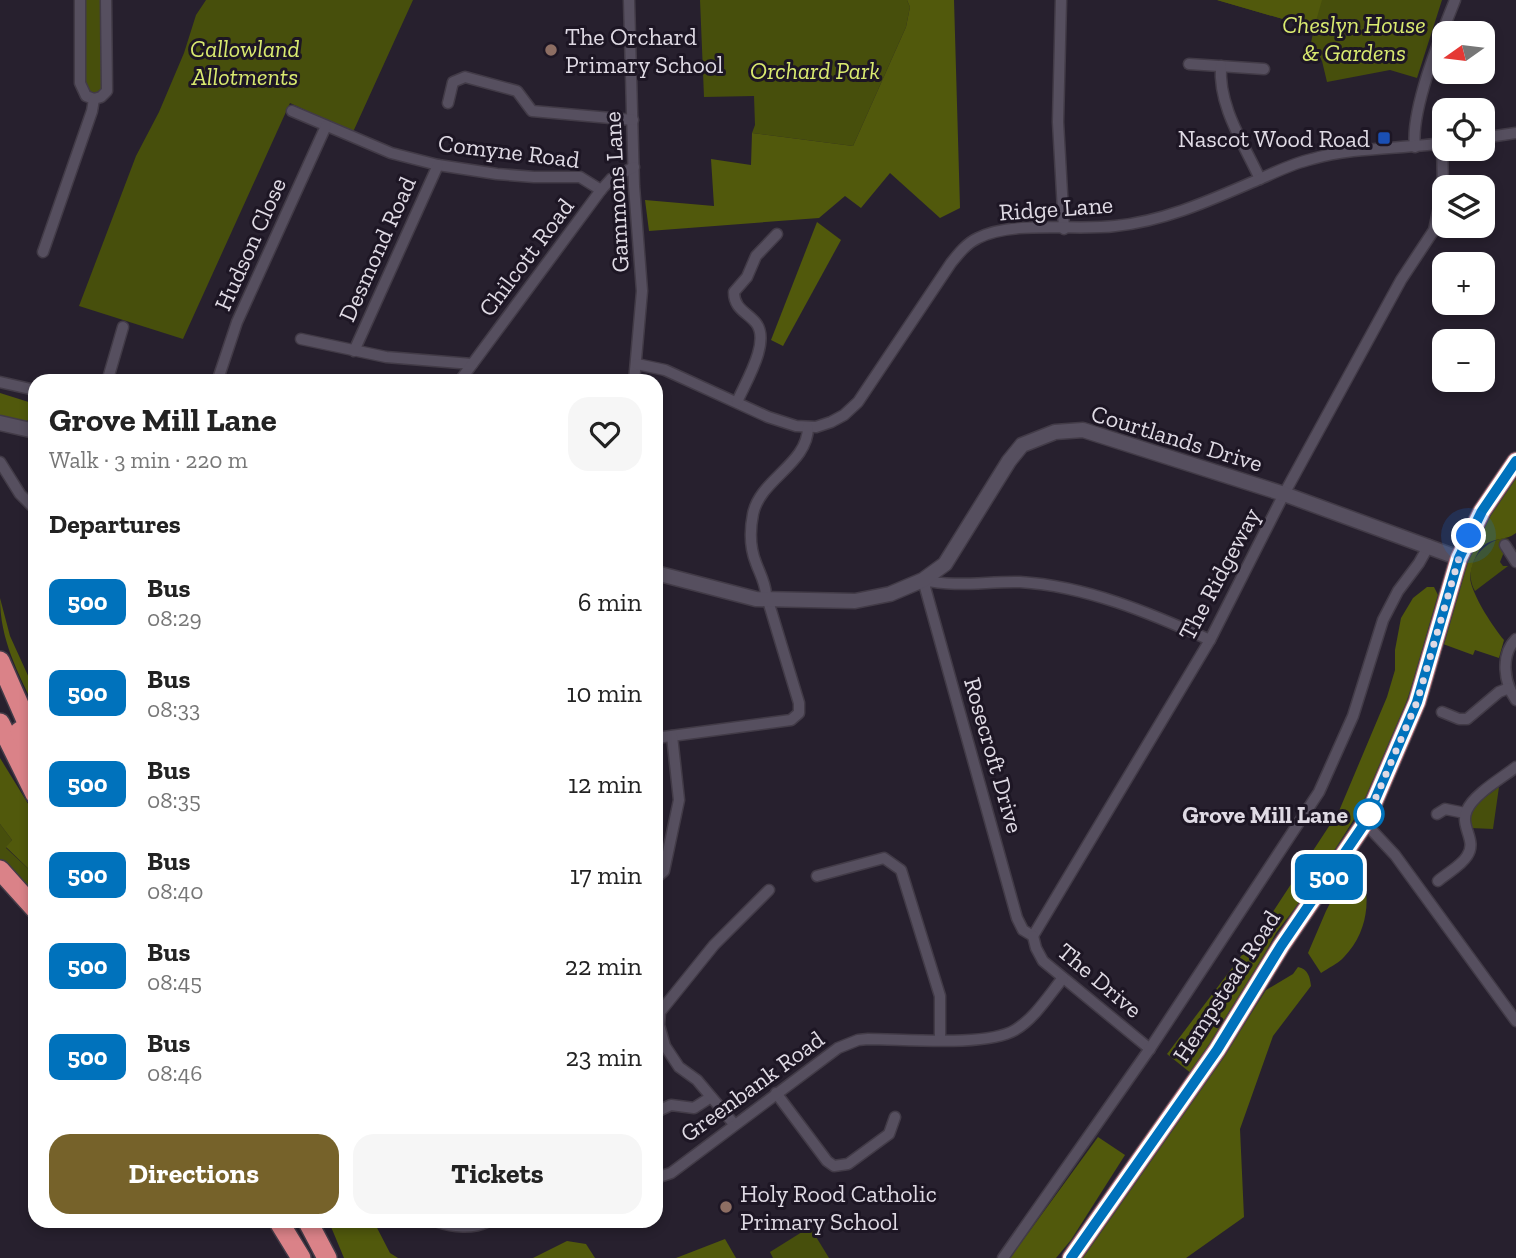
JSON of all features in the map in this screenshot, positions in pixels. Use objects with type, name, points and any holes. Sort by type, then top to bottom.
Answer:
[{"type":"highway","points":[[0,661],[28,725]]},
{"type":"highway","points":[[0,689],[28,747]]},
{"type":"highway","points":[[0,723],[28,780]]},
{"type":"highway","points":[[1,871],[28,901]]},
{"type":"highway","points":[[283,1228],[304,1258]]},
{"type":"highway","points":[[292,1228],[304,1258]]},
{"type":"highway","points":[[312,1228],[327,1258]]},
{"type":"main road","name":"Hempstead Road","points":[[1071,1258],[1217,1050],[1281,946],[1365,823],[1417,702],[1459,558],[1482,511],[1516,461]]},
{"type":"street","points":[[80,0],[80,83],[83,92],[90,99],[105,94],[108,86],[106,0]]},
{"type":"street","name":"Gammons Lane","points":[[629,0],[634,167],[642,291],[636,374]]},
{"type":"street","points":[[1061,0],[1057,88],[1064,229]]},
{"type":"street","points":[[1415,147],[1424,88],[1455,0]]},
{"type":"street","points":[[1189,64],[1264,69]]},
{"type":"street","points":[[1221,66],[1223,99],[1260,179]]},
{"type":"street","points":[[448,103],[453,82],[465,77],[517,91],[532,111],[633,120]]},
{"type":"street","points":[[43,252],[94,99]]},
{"type":"street","name":"Comyne Road","points":[[292,111],[381,150],[438,165],[497,174],[580,177],[601,190]]},
{"type":"street","name":"Hudson Close","points":[[220,374],[237,322],[326,126]]},
{"type":"street","points":[[1495,136],[1516,133]]},
{"type":"street","name":"Ridge Lane","points":[[808,427],[837,419],[858,402],[951,263],[966,246],[984,235],[1001,230],[1116,226],[1149,220],[1185,210],[1310,159],[1339,152],[1432,145]]},
{"type":"street","name":"The Ridgeway","points":[[1033,936],[1210,640],[1284,494],[1401,280],[1434,230],[1443,188],[1443,161]]},
{"type":"street","name":"Desmond Road","points":[[354,351],[438,165]]},
{"type":"street","name":"Chilcott Road","points":[[465,374],[601,190],[611,178],[634,167]]},
{"type":"street","points":[[737,402],[758,355],[761,341],[757,324],[738,307],[734,292],[747,276],[757,256],[777,234]]},
{"type":"street","points":[[109,374],[123,327]]},
{"type":"street","points":[[300,339],[386,357],[472,364]]},
{"type":"street","points":[[638,364],[665,370],[785,423],[808,427],[804,447],[759,498],[754,510],[752,530],[753,553],[765,582],[799,703],[797,716],[791,720],[663,737]]},
{"type":"street","points":[[0,382],[28,388]]},
{"type":"street","points":[[0,423],[28,429]]},
{"type":"street","name":"Courtlands Drive","points":[[663,575],[741,597],[768,600],[855,601],[890,594],[923,580],[940,569],[949,559],[1022,445],[1055,432],[1083,430],[1284,494],[1459,558]]},
{"type":"street","points":[[0,462],[28,502]]},
{"type":"street","name":"Hempstead Road","points":[[1003,1258],[1150,1049],[1319,792],[1353,716],[1383,620],[1398,591],[1429,545]]},
{"type":"street","points":[[1505,545],[1516,562]]},
{"type":"street","points":[[923,580],[944,585],[1019,582],[1061,587],[1146,611],[1210,640]]},
{"type":"street","name":"Rosecroft Drive","points":[[923,580],[1017,918],[1023,930],[1033,936]]},
{"type":"street","points":[[1516,639],[1509,647],[1506,660],[1509,688],[1516,700]]},
{"type":"street","points":[[1441,712],[1467,719],[1499,692],[1509,688]]},
{"type":"street","points":[[663,872],[679,800],[672,736]]},
{"type":"street","points":[[1438,881],[1464,860],[1470,851],[1472,842],[1466,828],[1465,813],[1474,800],[1516,767]]},
{"type":"street","points":[[1437,814],[1446,809],[1465,813]]},
{"type":"street","points":[[1365,823],[1395,855],[1516,1021]]},
{"type":"street","points":[[817,876],[884,858],[901,870],[940,996],[940,1040]]},
{"type":"street","points":[[663,1008],[714,945],[769,890]]},
{"type":"street","name":"The Drive","points":[[1033,936],[1038,954],[1063,978],[1150,1049]]},
{"type":"street","name":"Greenbank Road","points":[[663,1176],[671,1173],[826,1055],[846,1044],[868,1039],[940,1040],[992,1038],[1008,1034],[1024,1023],[1063,978]]},
{"type":"street","points":[[663,1039],[679,1068],[697,1080],[734,1124]]},
{"type":"street","points":[[776,1093],[827,1161],[834,1166],[848,1164],[889,1134],[895,1117]]},
{"type":"street","points":[[663,1109],[671,1105],[694,1108],[711,1097]]},
{"type":"green space","points":[[85,0],[101,0],[103,89],[96,93],[88,92],[85,84]]},
{"type":"green space","name":"Callowland Allotments","points":[[206,0],[413,0],[353,132],[290,103],[183,339],[79,306],[136,156],[159,112],[184,53],[196,15]]},
{"type":"green space","name":"Orchard Park","points":[[700,0],[907,0],[910,7],[906,27],[853,146],[752,133],[755,125],[754,96],[704,97]]},
{"type":"green space","points":[[907,0],[954,0],[960,208],[940,218],[890,173],[861,208],[845,196],[819,218],[649,231],[645,200],[714,206],[711,159],[751,165],[752,133],[853,146],[906,27],[910,7]]},
{"type":"green space","name":"Cheslyn House & Gardens","points":[[1217,0],[1442,0],[1435,21],[1432,21],[1432,31],[1417,78],[1390,70],[1327,82],[1322,61],[1311,43],[1314,28]]},
{"type":"green space","points":[[1217,0],[1322,0],[1314,28]]},
{"type":"green space","points":[[817,222],[841,240],[783,346],[771,340]]},
{"type":"green space","points":[[0,393],[28,402],[28,421],[0,416]]},
{"type":"green space","points":[[1516,476],[1516,533],[1482,547],[1470,575],[1480,605],[1504,640],[1499,658],[1475,650],[1473,655],[1443,644],[1472,547]]},
{"type":"green space","points":[[1503,538],[1509,539],[1502,547],[1504,552],[1500,562],[1503,566],[1508,566],[1475,591],[1472,565],[1487,545]]},
{"type":"green space","points":[[1427,587],[1434,587],[1438,595],[1412,686],[1387,757],[1368,797],[1312,886],[1276,933],[1242,996],[1192,1074],[1167,1054],[1263,927],[1339,811],[1387,697],[1395,670],[1395,650],[1401,618],[1413,598]]},
{"type":"green space","points":[[0,598],[10,636],[28,676],[28,694],[7,642]]},
{"type":"green space","points":[[0,758],[28,804],[28,868],[6,847],[12,840],[0,824]]},
{"type":"green space","points":[[1499,787],[1493,829],[1471,828],[1474,808]]},
{"type":"green space","points":[[0,824],[12,840],[6,848],[28,868],[28,891],[0,862]]},
{"type":"green space","points":[[1355,854],[1361,867],[1366,894],[1364,921],[1353,946],[1344,957],[1321,973],[1308,953]]},
{"type":"green space","points":[[1298,967],[1308,974],[1311,986],[1273,1036],[1240,1129],[1244,1217],[1186,1258],[1077,1258],[1230,1046],[1266,990],[1293,974]]},
{"type":"green space","points":[[1098,1137],[1125,1155],[1071,1240],[1056,1258],[1010,1258]]},
{"type":"green space","points":[[810,1227],[829,1258],[773,1258],[770,1252]]},
{"type":"green space","points":[[332,1228],[377,1228],[390,1253],[398,1258],[344,1258]]},
{"type":"green space","points":[[725,1239],[736,1258],[676,1258]]},
{"type":"green space","points":[[567,1241],[586,1244],[595,1258],[533,1258]]},
{"type":"bus line","name":"500","points":[[1071,1258],[1217,1050],[1281,946],[1365,823],[1417,702],[1459,558],[1482,511],[1516,461]]},
{"type":"place","name":"The Orchard Primary School","points":[[551,50]]},
{"type":"place","name":"Nascot Wood Road","points":[[1384,138]]},
{"type":"place","name":"Grove Mill Lane","points":[[1369,814]]},
{"type":"place","name":"Holy Rood Catholic Primary School","points":[[726,1207]]},
{"type":"route","points":[[1369,814],[1365,823],[1417,702],[1459,558],[1469,536]]}]
